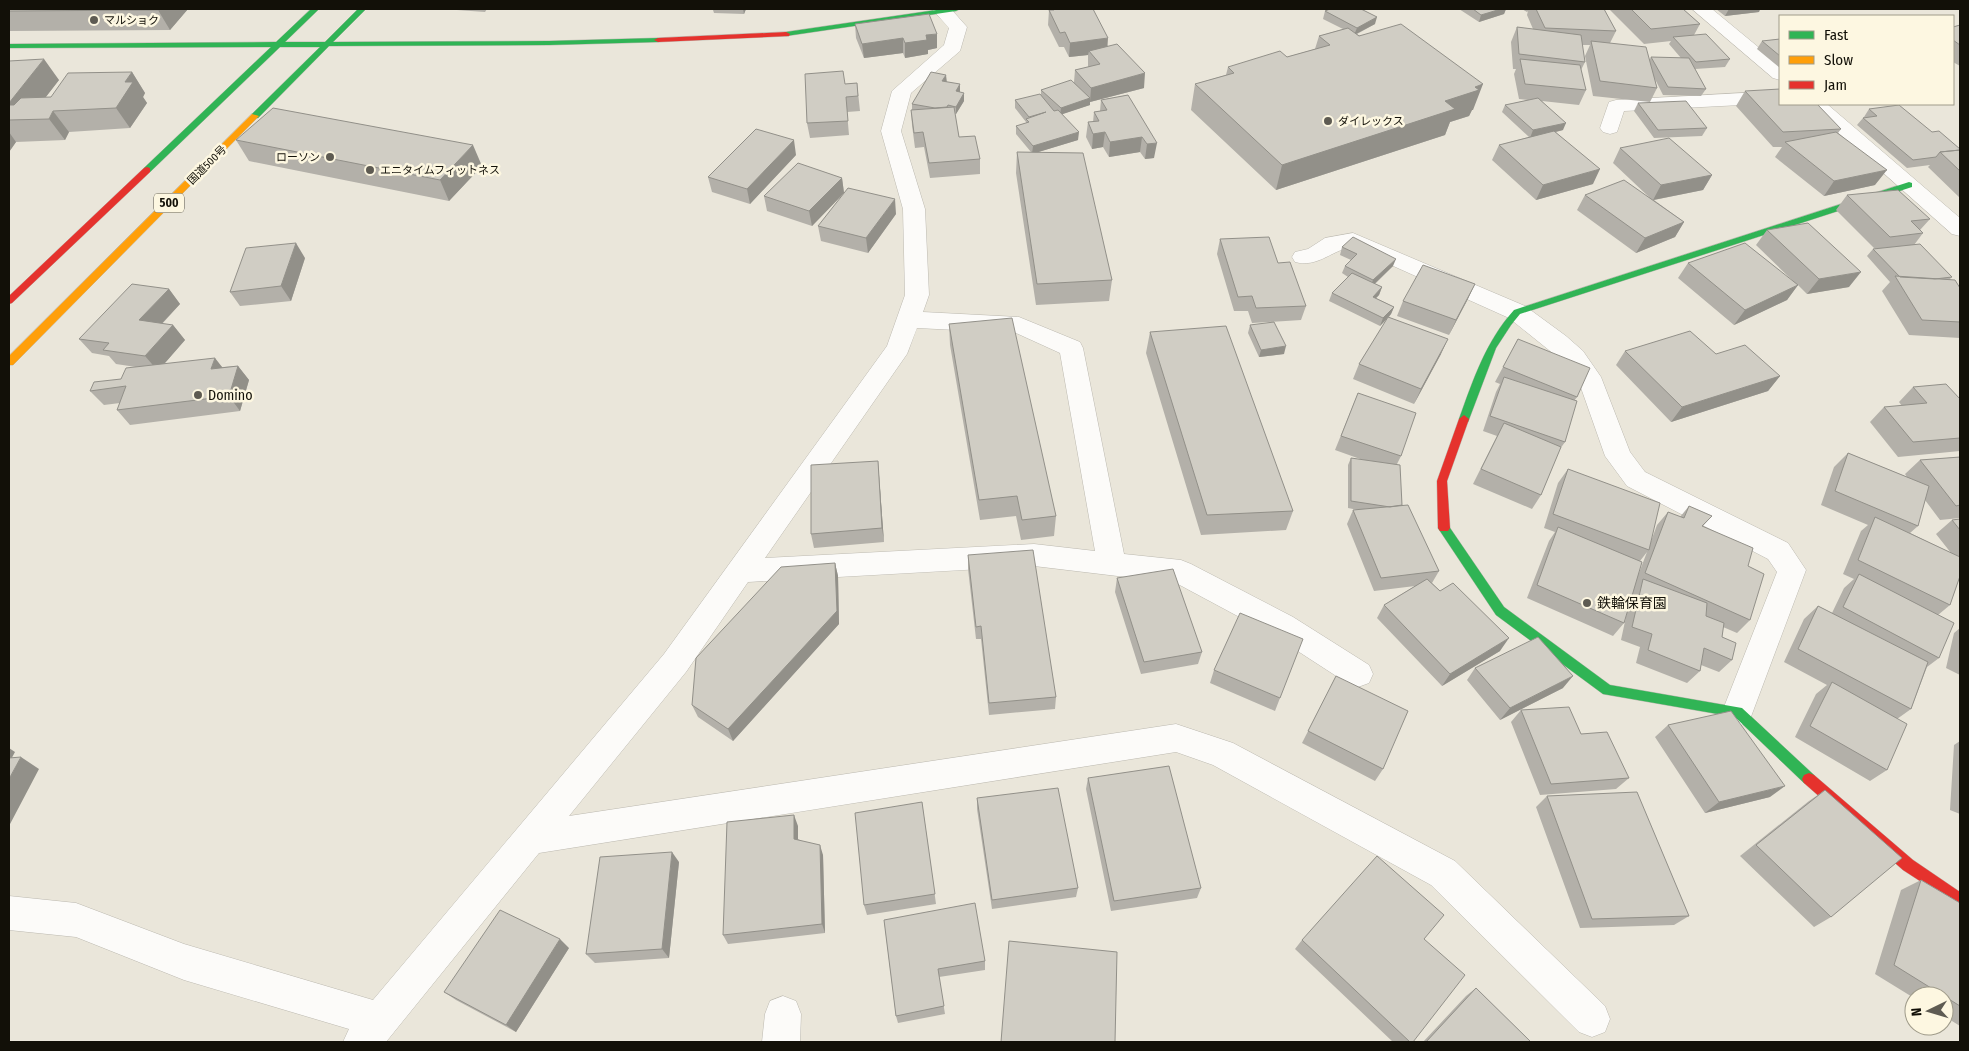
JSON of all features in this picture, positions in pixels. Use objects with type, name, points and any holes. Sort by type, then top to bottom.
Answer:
[{"type":"main road","points":[[9,301],[315,9]]},
{"type":"main road","name":"国道500号","points":[[9,362],[362,9]]},
{"type":"main road","points":[[9,46],[549,43],[725,38],[807,32],[947,10]]},
{"type":"main road","points":[[1908,185],[1517,312],[1510,319],[1485,361],[1442,481],[1444,528],[1500,610],[1606,690],[1738,712],[1826,795],[1908,865],[1960,900]]},
{"type":"street","points":[[1701,9],[1779,73]]},
{"type":"street","points":[[9,913],[76,920],[371,1031],[675,663],[898,348],[917,295],[914,209],[891,131],[902,90],[953,47],[958,27],[947,10]]},
{"type":"street","points":[[1610,128],[1616,106],[1779,97]]},
{"type":"street","points":[[1817,105],[1960,229]]},
{"type":"street","points":[[1304,257],[1314,255],[1333,243],[1354,240],[1517,312],[1574,357],[1592,383],[1618,456],[1636,479],[1778,551],[1792,570],[1738,712]]},
{"type":"street","points":[[909,319],[1019,325],[1071,348],[1112,564]]},
{"type":"street","points":[[741,571],[1034,555],[1181,572],[1283,626],[1358,674]]},
{"type":"street","points":[[531,838],[1176,738],[1222,753],[1443,873],[1592,1019]]},
{"type":"building","points":[[9,9],[159,9],[9,11]]},
{"type":"building","points":[[1093,9],[1108,38],[1070,43],[1065,32],[1060,33],[1049,10]]},
{"type":"building","points":[[1330,9],[1361,9],[1377,17],[1357,28],[1325,11]]},
{"type":"building","points":[[1473,9],[1501,9],[1481,15]]},
{"type":"building","points":[[1536,9],[1604,9],[1616,31],[1545,28]]},
{"type":"building","points":[[1631,9],[1683,9],[1700,24],[1651,29]]},
{"type":"building","points":[[929,14],[937,34],[926,35],[927,40],[905,43],[903,38],[862,44],[855,24]]},
{"type":"building","name":"ダイレックス","points":[[1401,24],[1483,84],[1475,87],[1479,90],[1445,101],[1455,109],[1282,165],[1195,84],[1234,73],[1228,67],[1280,51],[1287,57],[1330,45],[1319,36],[1348,28],[1359,36]]},
{"type":"building","points":[[1960,25],[1960,45],[1954,41],[1954,27]]},
{"type":"building","points":[[1517,27],[1581,35],[1585,62],[1519,54]]},
{"type":"building","points":[[1706,34],[1730,59],[1696,62],[1673,37]]},
{"type":"building","points":[[1779,39],[1779,55],[1762,41]]},
{"type":"building","points":[[1591,41],[1646,47],[1657,88],[1600,81]]},
{"type":"building","points":[[1117,44],[1145,73],[1091,88],[1075,70],[1100,64],[1089,51]]},
{"type":"building","points":[[1651,57],[1689,58],[1706,89],[1668,87]]},
{"type":"building","points":[[44,59],[9,103],[9,61]]},
{"type":"building","points":[[1520,59],[1580,65],[1586,90],[1525,84]]},
{"type":"building","points":[[843,71],[845,84],[857,83],[858,96],[846,97],[848,121],[807,123],[805,74]]},
{"type":"building","points":[[132,72],[125,82],[133,82],[116,108],[53,111],[49,119],[9,120],[9,105],[14,105],[21,98],[51,97],[68,73]]},
{"type":"building","points":[[931,72],[946,75],[942,81],[960,84],[956,91],[964,93],[956,107],[948,105],[947,107],[935,108],[912,104]]},
{"type":"building","points":[[1071,80],[1090,98],[1061,108],[1041,90]]},
{"type":"building","points":[[1779,89],[1779,105],[1818,105],[1841,129],[1783,132],[1745,91]]},
{"type":"building","points":[[1040,94],[1054,111],[1058,110],[1079,132],[1033,146],[1016,126],[1029,122],[1026,119],[1046,112],[1029,117],[1015,100]]},
{"type":"building","points":[[1128,95],[1157,143],[1147,144],[1142,137],[1110,142],[1105,132],[1093,134],[1088,122],[1099,121],[1094,112],[1107,110],[1101,100]]},
{"type":"building","points":[[1538,98],[1566,123],[1533,130],[1505,105]]},
{"type":"building","points":[[1686,101],[1707,128],[1658,130],[1638,103]]},
{"type":"building","points":[[1899,105],[1932,132],[1939,131],[1960,150],[1940,152],[1936,157],[1913,160],[1863,118],[1877,116],[1869,109]]},
{"type":"building","points":[[954,107],[959,137],[975,136],[980,159],[929,163],[923,132],[914,133],[911,110]]},
{"type":"building","points":[[273,108],[473,145],[440,180],[236,140]]},
{"type":"building","points":[[756,129],[794,140],[747,189],[708,177]]},
{"type":"building","points":[[1554,131],[1600,169],[1543,185],[1499,145]]},
{"type":"building","points":[[1836,132],[1887,170],[1834,181],[1785,142]]},
{"type":"building","points":[[1669,138],[1712,175],[1661,185],[1620,148]]},
{"type":"building","points":[[1960,150],[1960,171],[1940,152]]},
{"type":"building","points":[[1017,152],[1083,153],[1112,280],[1037,284]]},
{"type":"building","points":[[798,163],[842,178],[809,211],[764,196]]},
{"type":"building","points":[[1624,180],[1684,222],[1645,238],[1585,195]]},
{"type":"building","points":[[848,188],[895,199],[866,238],[818,226]]},
{"type":"building","points":[[1898,190],[1930,219],[1911,221],[1923,233],[1890,237],[1847,195]]},
{"type":"building","points":[[1808,223],[1861,272],[1819,279],[1767,230]]},
{"type":"building","points":[[1269,237],[1278,263],[1290,262],[1306,306],[1256,308],[1252,296],[1238,297],[1220,239]]},
{"type":"building","points":[[1353,237],[1396,259],[1373,280],[1345,266],[1357,254],[1342,247]]},
{"type":"building","points":[[296,243],[281,286],[230,292],[246,248]]},
{"type":"building","points":[[1745,243],[1798,285],[1745,310],[1688,263]]},
{"type":"building","points":[[1920,244],[1952,277],[1935,279],[1900,277],[1873,249]]},
{"type":"building","points":[[1423,265],[1475,284],[1456,320],[1403,301]]},
{"type":"building","points":[[1352,273],[1382,287],[1373,297],[1394,307],[1383,318],[1332,293]]},
{"type":"building","points":[[1895,276],[1955,280],[1960,288],[1960,322],[1922,320]]},
{"type":"building","points":[[132,284],[169,289],[139,320],[173,325],[145,356],[103,350],[109,343],[79,339]]},
{"type":"building","points":[[1388,317],[1448,339],[1421,389],[1359,364]]},
{"type":"building","points":[[1012,318],[1056,516],[1022,520],[1017,496],[979,500],[949,324]]},
{"type":"building","points":[[1274,322],[1286,346],[1261,350],[1250,325]]},
{"type":"building","points":[[1226,326],[1293,511],[1207,515],[1150,332]]},
{"type":"building","points":[[1690,331],[1716,354],[1745,345],[1780,376],[1682,407],[1625,351]]},
{"type":"building","points":[[1518,339],[1590,368],[1577,397],[1503,367]]},
{"type":"building","points":[[215,358],[211,369],[238,366],[229,396],[117,410],[126,386],[90,391],[94,382],[121,379],[126,368]]},
{"type":"building","points":[[1504,377],[1577,401],[1565,442],[1490,416]]},
{"type":"building","points":[[1946,384],[1960,399],[1960,438],[1913,442],[1884,407],[1927,403],[1913,387]]},
{"type":"building","points":[[1358,393],[1416,413],[1401,456],[1341,436]]},
{"type":"building","points":[[1504,423],[1561,447],[1541,495],[1481,469]]},
{"type":"building","points":[[1848,453],[1929,486],[1918,526],[1835,491]]},
{"type":"building","points":[[1960,457],[1960,505],[1956,506],[1920,460]]},
{"type":"building","points":[[1351,458],[1400,465],[1402,505],[1390,507],[1351,501]]},
{"type":"building","points":[[878,461],[882,528],[811,534],[811,465]]},
{"type":"building","points":[[1568,469],[1660,503],[1649,550],[1553,514]]},
{"type":"building","points":[[1408,505],[1439,571],[1381,578],[1353,510]]},
{"type":"building","points":[[1689,506],[1712,516],[1702,526],[1753,548],[1748,566],[1764,574],[1750,620],[1645,573],[1668,512],[1684,518]]},
{"type":"building","points":[[1875,517],[1960,557],[1960,576],[1950,605],[1858,560]]},
{"type":"building","points":[[1960,519],[1960,530],[1952,520]]},
{"type":"building","points":[[1558,527],[1642,562],[1624,623],[1537,585]]},
{"type":"building","points":[[1033,550],[1056,697],[989,703],[981,626],[976,627],[968,555]]},
{"type":"building","points":[[835,563],[837,611],[728,729],[692,705],[696,658],[781,567]]},
{"type":"building","points":[[1173,569],[1202,652],[1144,662],[1117,578]]},
{"type":"building","points":[[1859,574],[1954,623],[1939,658],[1843,607]]},
{"type":"building","points":[[1427,579],[1440,591],[1453,583],[1509,638],[1450,674],[1384,605]]},
{"type":"building","points":[[1643,579],[1707,603],[1706,616],[1724,623],[1722,637],[1736,643],[1732,660],[1704,648],[1700,671],[1648,650],[1652,634],[1632,627]]},
{"type":"building","points":[[1818,606],[1928,662],[1911,709],[1798,649]]},
{"type":"building","points":[[1240,613],[1303,639],[1280,698],[1214,670]]},
{"type":"building","points":[[1538,637],[1573,676],[1510,708],[1475,668]]},
{"type":"building","points":[[1336,676],[1408,711],[1383,769],[1308,731]]},
{"type":"building","points":[[1832,682],[1907,724],[1887,770],[1810,726]]},
{"type":"building","points":[[1569,707],[1581,734],[1607,732],[1629,778],[1551,784],[1521,710]]},
{"type":"building","points":[[1731,711],[1785,786],[1719,802],[1668,725]]},
{"type":"building","points":[[21,757],[9,779],[9,758]]},
{"type":"building","points":[[1169,766],[1201,888],[1114,901],[1088,778]]},
{"type":"building","points":[[1058,788],[1078,888],[992,900],[977,798]]},
{"type":"building","points":[[1825,790],[1902,858],[1831,917],[1756,845]]},
{"type":"building","points":[[1637,792],[1689,916],[1592,919],[1547,796]]},
{"type":"building","points":[[922,802],[935,894],[864,905],[855,813]]},
{"type":"building","points":[[794,815],[794,839],[820,845],[822,924],[723,935],[727,822]]},
{"type":"building","points":[[672,852],[662,949],[586,954],[600,857]]},
{"type":"building","points":[[1377,856],[1444,915],[1424,939],[1465,975],[1413,1042],[1410,1042],[1302,940]]},
{"type":"building","points":[[1921,880],[1960,903],[1960,1006],[1954,1002],[1954,986],[1928,986],[1894,965]]},
{"type":"building","points":[[975,903],[985,961],[938,969],[944,1006],[896,1016],[884,920]]},
{"type":"building","points":[[500,910],[560,939],[506,1025],[444,992]]},
{"type":"building","points":[[1009,941],[1117,952],[1115,1042],[1001,1042]]},
{"type":"building","points":[[1476,988],[1531,1042],[1426,1042]]},
{"type":"traffic: fast","points":[[147,170],[315,9]]},
{"type":"traffic: fast","points":[[255,116],[362,9]]},
{"type":"traffic: fast","points":[[786,34],[956,9]]},
{"type":"traffic: fast","points":[[9,46],[549,43],[658,40]]},
{"type":"traffic: fast","points":[[1464,419],[1491,348],[1507,323],[1517,312],[1909,185]]},
{"type":"traffic: fast","points":[[1444,528],[1500,611],[1607,690],[1738,712],[1809,779]]},
{"type":"traffic: slow","points":[[9,362],[255,116]]},
{"type":"traffic: jam","points":[[658,40],[786,34]]},
{"type":"traffic: jam","points":[[9,301],[147,170]]},
{"type":"traffic: jam","points":[[1444,528],[1442,481],[1464,419]]},
{"type":"traffic: jam","points":[[1809,779],[1908,865],[1960,900]]},
{"type":"place","name":"マルショク","points":[[94,20]]},
{"type":"place","name":"ダイレックス","points":[[1328,121]]},
{"type":"place","name":"ローソン","points":[[330,157]]},
{"type":"place","name":"エニタイムフィットネス","points":[[370,170]]},
{"type":"place","name":"Domino","points":[[198,395]]},
{"type":"place","name":"鉄輪保育園","points":[[1587,603]]}]
